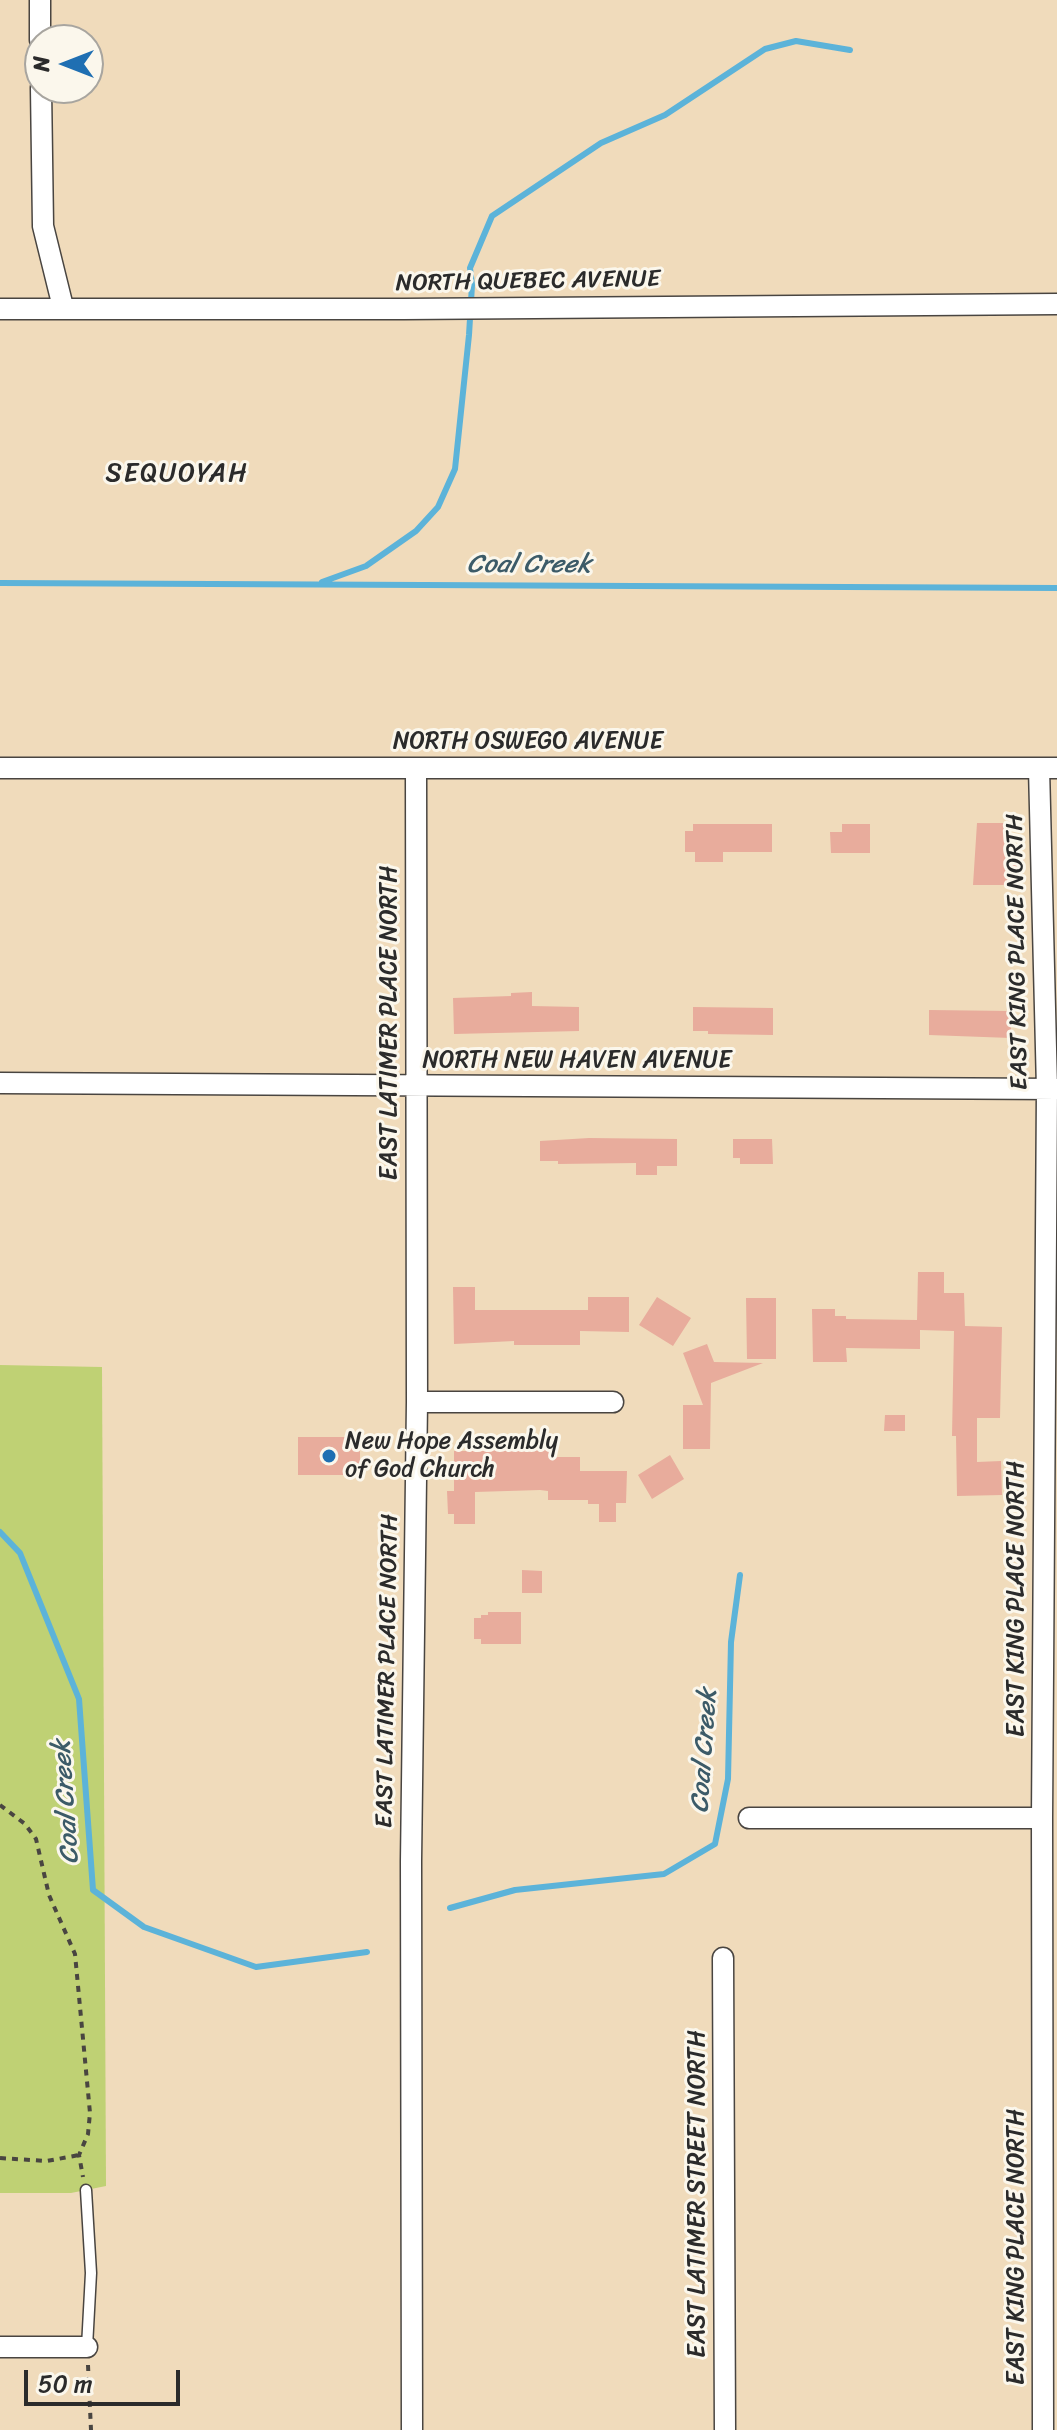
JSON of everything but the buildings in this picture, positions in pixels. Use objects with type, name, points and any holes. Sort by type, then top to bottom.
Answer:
[{"type":"street","points":[[40,0],[40,24]]},
{"type":"street","points":[[41,104],[43,226],[63,307]]},
{"type":"street","name":"NORTH QUEBEC AVENUE","points":[[0,309],[1057,304]]},
{"type":"street","name":"NORTH OSWEGO AVENUE","points":[[0,768],[1048,768]]},
{"type":"street","name":"EAST LATIMER PLACE NORTH","points":[[412,2430],[411,1861],[417,1402],[416,768]]},
{"type":"street","name":"EAST KING PLACE NORTH","points":[[1043,2430],[1042,1818],[1052,1089],[1048,768]]},
{"type":"street","name":"NORTH NEW HAVEN AVENUE","points":[[0,1083],[1052,1089]]},
{"type":"street","points":[[417,1402],[613,1402]]},
{"type":"street","points":[[749,1818],[1042,1818]]},
{"type":"street","name":"EAST LATIMER STREET NORTH","points":[[723,1958],[725,2430]]},
{"type":"street","points":[[0,2347],[87,2347]]},
{"type":"lane","points":[[86,2190],[91,2273],[87,2347]]},
{"type":"path","points":[[0,1805],[25,1824],[36,1839],[49,1895],[75,1954],[90,2113],[88,2134],[79,2155],[86,2190]]},
{"type":"path","points":[[0,2158],[47,2161],[79,2155]]},
{"type":"path","points":[[87,2347],[91,2430]]},
{"type":"green space","points":[[0,1365],[102,1367],[106,2186],[71,2193],[0,2193]]},
{"type":"waterway","points":[[322,582],[366,566],[416,531],[438,507],[455,469],[469,335],[470,268],[492,216],[601,143],[665,115],[765,49],[796,41],[850,50]]},
{"type":"waterway","name":"Coal Creek","points":[[0,583],[1057,588]]},
{"type":"waterway","name":"Coal Creek","points":[[0,1532],[20,1553],[79,1699],[93,1890],[144,1927],[256,1967],[367,1952]]},
{"type":"waterway","name":"Coal Creek","points":[[450,1908],[515,1890],[664,1874],[715,1844],[728,1779],[731,1642],[740,1575]]},
{"type":"place","name":"New Hope Assembly of God Church","points":[[329,1456]]},
{"type":"district","name":"SEQUOYAH","points":[[177,474]]}]
